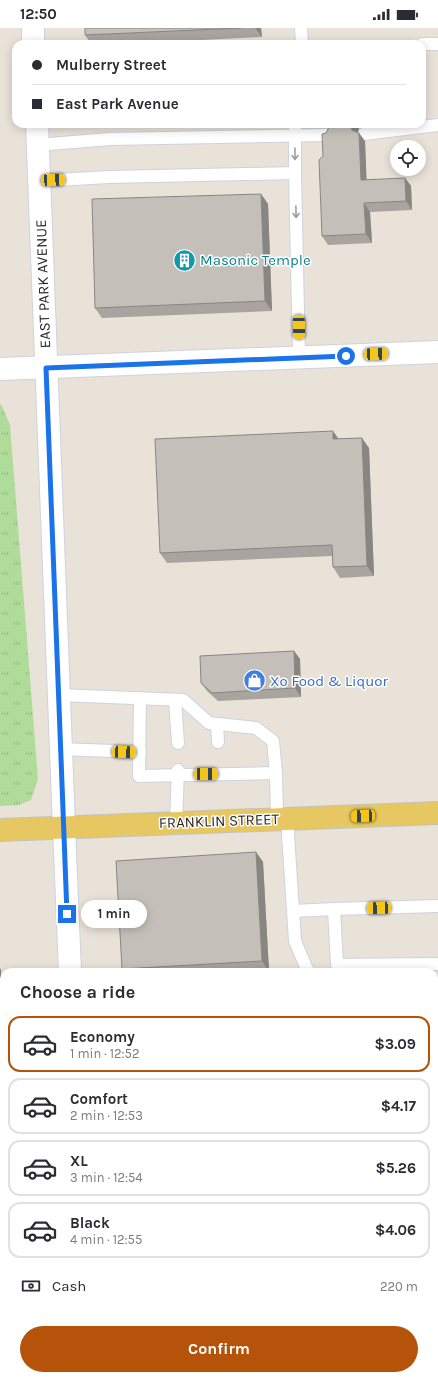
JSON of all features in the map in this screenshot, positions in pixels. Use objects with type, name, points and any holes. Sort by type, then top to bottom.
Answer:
[{"type":"main road","name":"FRANKLIN STREET","points":[[0,830],[438,812]]},
{"type":"street","points":[[33,28],[33,40]]},
{"type":"street","name":"EAST PARK AVENUE","points":[[37,134],[60,749],[70,968]]},
{"type":"street","points":[[0,369],[438,352]]},
{"type":"lane","points":[[301,28],[302,40]]},
{"type":"lane","points":[[426,44],[438,44]]},
{"type":"lane","points":[[426,126],[438,126]]},
{"type":"lane","points":[[364,134],[394,128]]},
{"type":"lane","points":[[37,134],[110,139],[295,130],[328,135]]},
{"type":"lane","points":[[295,130],[299,357]]},
{"type":"lane","points":[[39,181],[109,177],[295,174]]},
{"type":"lane","points":[[58,696],[183,700],[209,723],[256,728],[273,741],[294,911],[295,941],[307,968]]},
{"type":"lane","points":[[140,698],[139,776],[219,772],[276,773]]},
{"type":"lane","points":[[175,700],[178,743]]},
{"type":"lane","points":[[217,724],[218,742]]},
{"type":"lane","points":[[60,749],[140,752]]},
{"type":"lane","points":[[176,823],[178,773]]},
{"type":"lane","points":[[294,911],[438,906]]},
{"type":"lane","points":[[334,909],[337,965],[438,964]]},
{"type":"green space","points":[[0,404],[10,425],[38,779],[31,800],[19,805],[0,806]]},
{"type":"building","points":[[85,28],[241,28],[85,35]]},
{"type":"building","points":[[328,128],[352,128],[352,130],[359,133],[361,180],[405,178],[406,201],[364,203],[366,234],[322,236],[319,160],[323,156],[322,134],[326,133]]},
{"type":"building","name":"Masonic Temple","points":[[261,194],[265,301],[95,308],[92,199]]},
{"type":"building","points":[[333,431],[333,439],[362,438],[367,566],[333,567],[332,545],[160,553],[155,439]]},
{"type":"building","points":[[294,651],[295,688],[212,693],[201,683],[200,656]]},
{"type":"building","points":[[256,852],[262,961],[122,968],[116,861]]},
{"type":"place","name":"Masonic Temple","points":[[185,260]]},
{"type":"place","name":"Xo Food & Liquor","points":[[255,681]]},
{"type":"route","points":[[67,914],[46,368],[346,356]]}]
